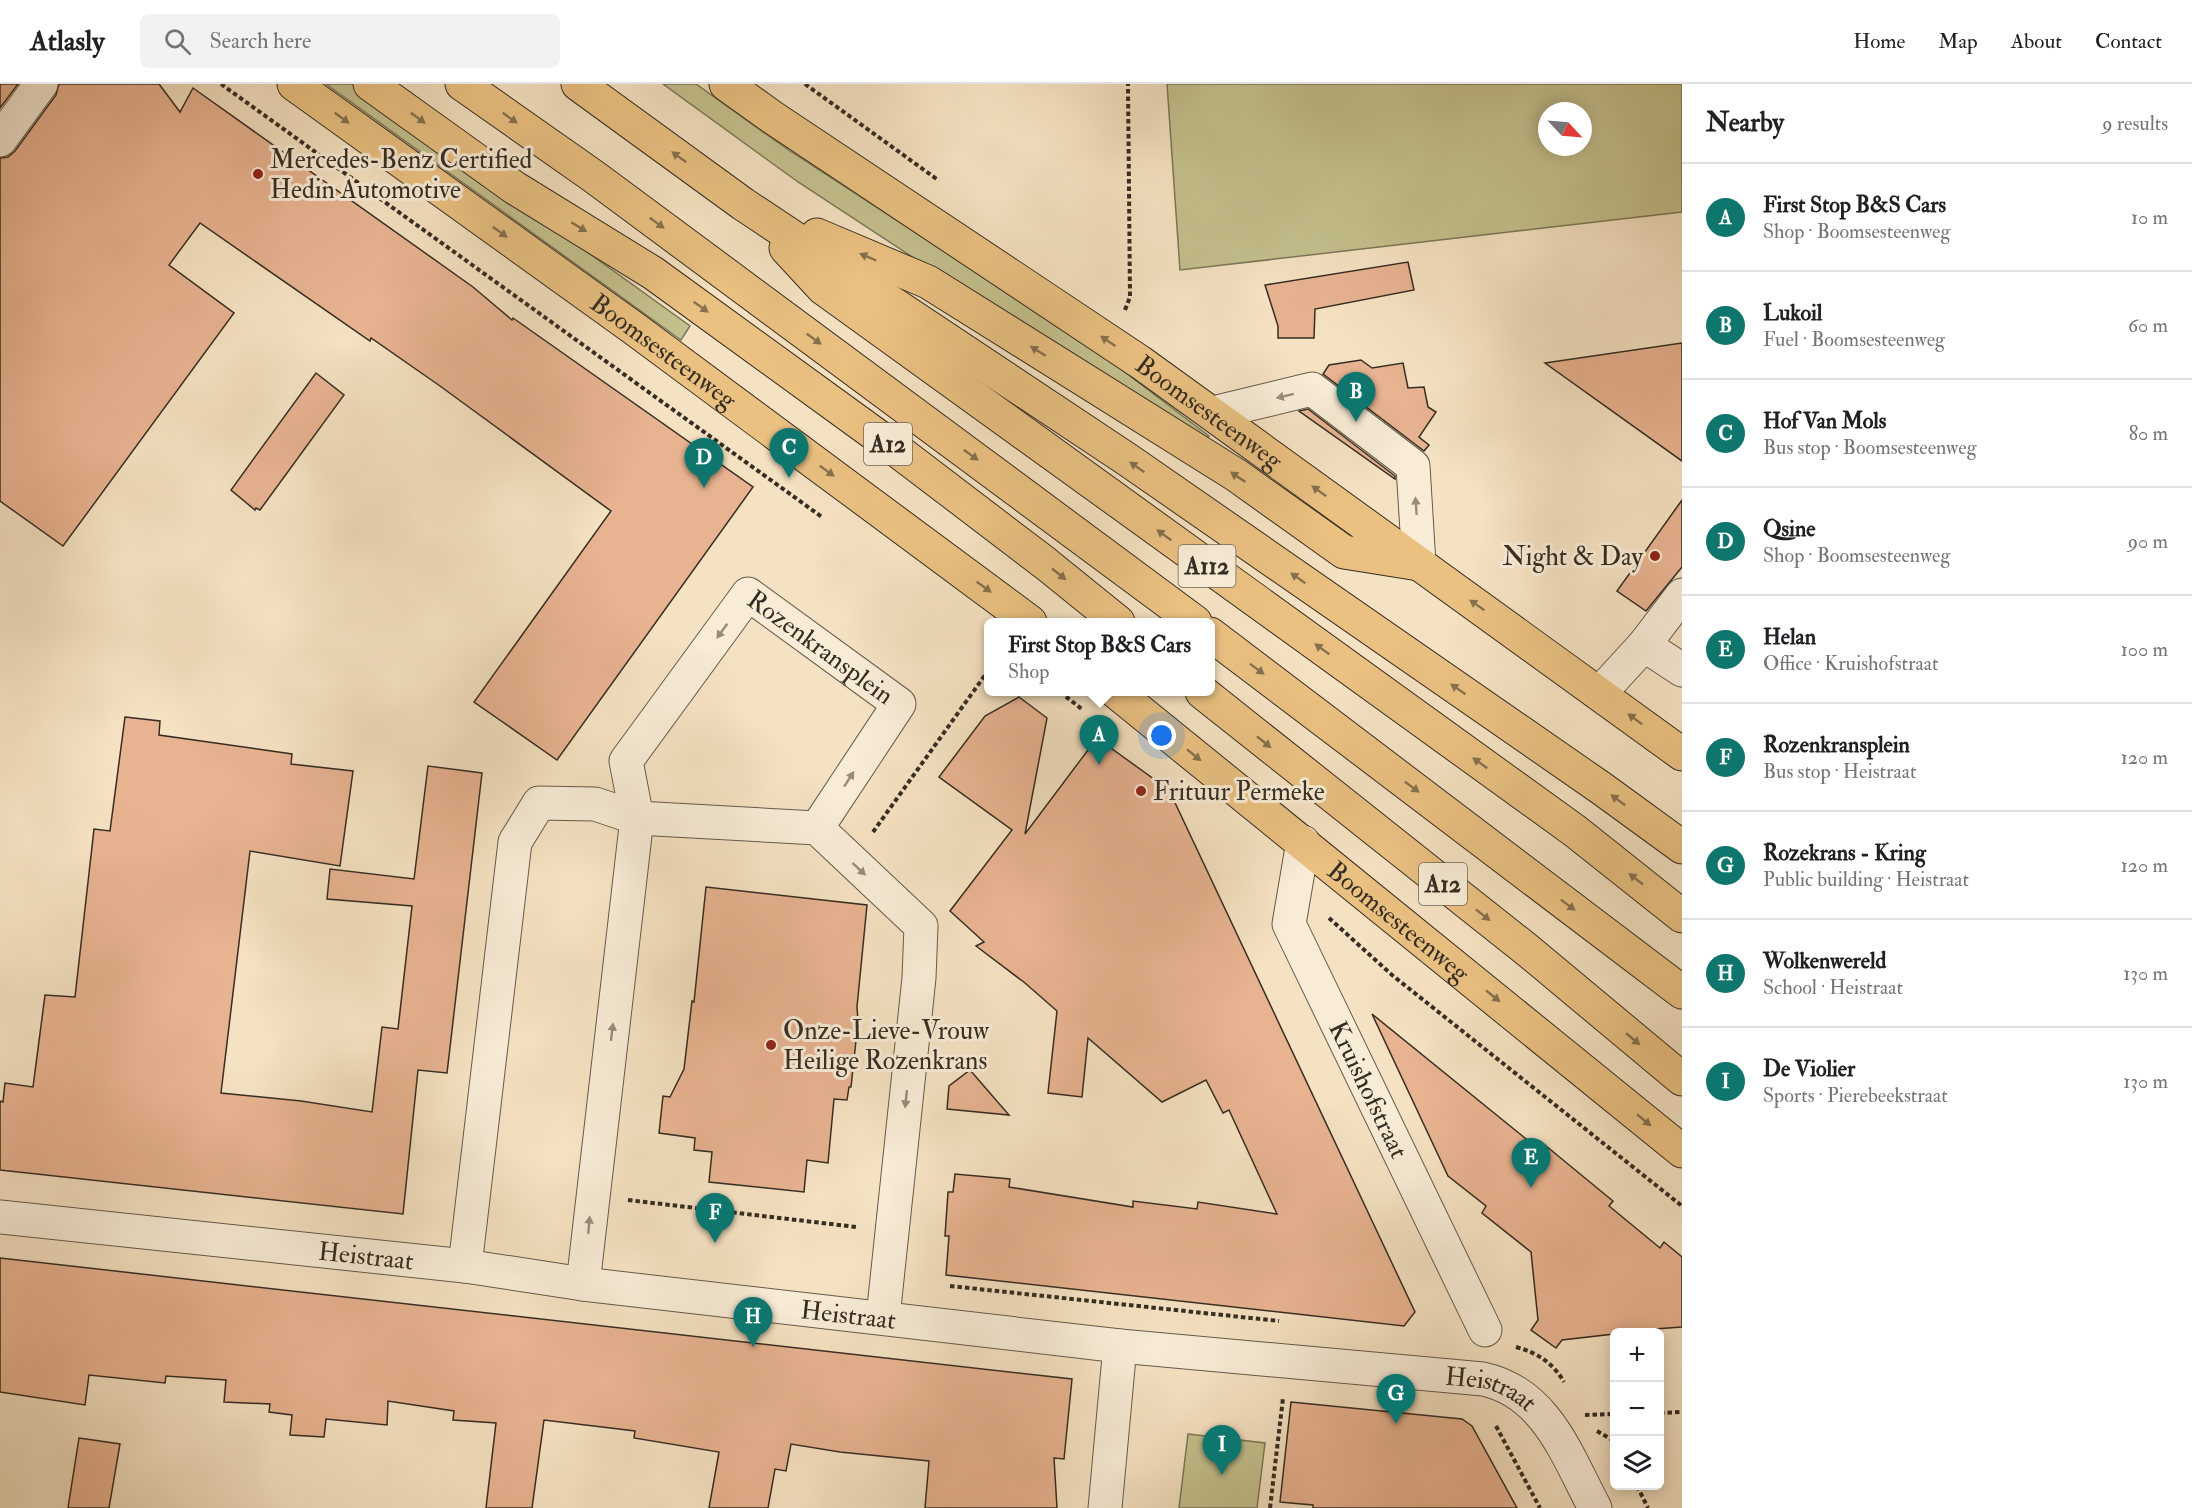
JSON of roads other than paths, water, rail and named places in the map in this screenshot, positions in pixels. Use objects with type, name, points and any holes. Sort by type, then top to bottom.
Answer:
[{"type":"main road","name":"Boomsesteenweg","points":[[294,84],[632,327],[1025,618]]},
{"type":"main road","points":[[370,84],[515,188],[653,273]]},
{"type":"main road","name":"A12","points":[[462,84],[593,176],[653,273],[894,448],[1045,562],[1113,618]]},
{"type":"main road","points":[[578,84],[743,204],[1128,460],[1592,781],[1682,847]]},
{"type":"main road","name":"Boomsesteenweg","points":[[726,84],[1213,413],[1681,752]]},
{"type":"main road","name":"A112","points":[[593,176],[1190,618]]},
{"type":"main road","points":[[743,204],[928,282],[1236,475],[1344,552],[1419,564]]},
{"type":"main road","name":"A112","points":[[743,204],[823,288],[1575,831],[1682,916]]},
{"type":"main road","points":[[1215,638],[1682,992]]},
{"type":"main road","name":"Boomsesteenweg","points":[[1121,696],[1682,1151]]},
{"type":"main road","name":"A12","points":[[1207,696],[1526,949],[1682,1079]]},
{"type":"street","points":[[0,140],[40,84]]},
{"type":"street","points":[[1213,413],[1311,389],[1413,466],[1419,564]]},
{"type":"street","name":"Rozenkransplein","points":[[583,1284],[637,818],[626,761],[748,594],[899,704],[817,828]]},
{"type":"street","points":[[1600,693],[1670,623]]},
{"type":"street","points":[[1670,623],[1682,670]]},
{"type":"street","points":[[465,1266],[515,842],[539,803],[595,804],[637,818],[817,828],[921,926],[919,978],[883,1317]]},
{"type":"street","name":"Kruishofstraat","points":[[1303,842],[1289,924],[1485,1330]]},
{"type":"street","name":"Heistraat","points":[[0,1217],[465,1266],[583,1284],[1120,1346],[1483,1379],[1500,1383],[1520,1394],[1542,1414],[1554,1429],[1595,1508]]},
{"type":"street","points":[[1105,1508],[1120,1346]]},
{"type":"place","name":"Mercedes-Benz Certified Hedin Automotive","points":[[258,174]]},
{"type":"place","name":"Lukoil","points":[[1356,422]]},
{"type":"place","name":"Hof Van Mols","points":[[789,478]]},
{"type":"place","name":"Qsine","points":[[704,488]]},
{"type":"place","name":"Night & Day","points":[[1655,556]]},
{"type":"place","name":"First Stop B&S Cars","points":[[1099,765]]},
{"type":"place","name":"Frituur Permeke","points":[[1141,791]]},
{"type":"place","name":"Onze-Lieve-Vrouw Heilige Rozenkrans","points":[[771,1045]]},
{"type":"place","name":"Helan","points":[[1531,1188]]},
{"type":"place","name":"Rozenkransplein","points":[[715,1243]]},
{"type":"place","name":"Wolkenwereld","points":[[753,1347]]},
{"type":"place","name":"Rozekrans - Kring","points":[[1396,1424]]},
{"type":"place","name":"De Violier","points":[[1222,1475]]}]
